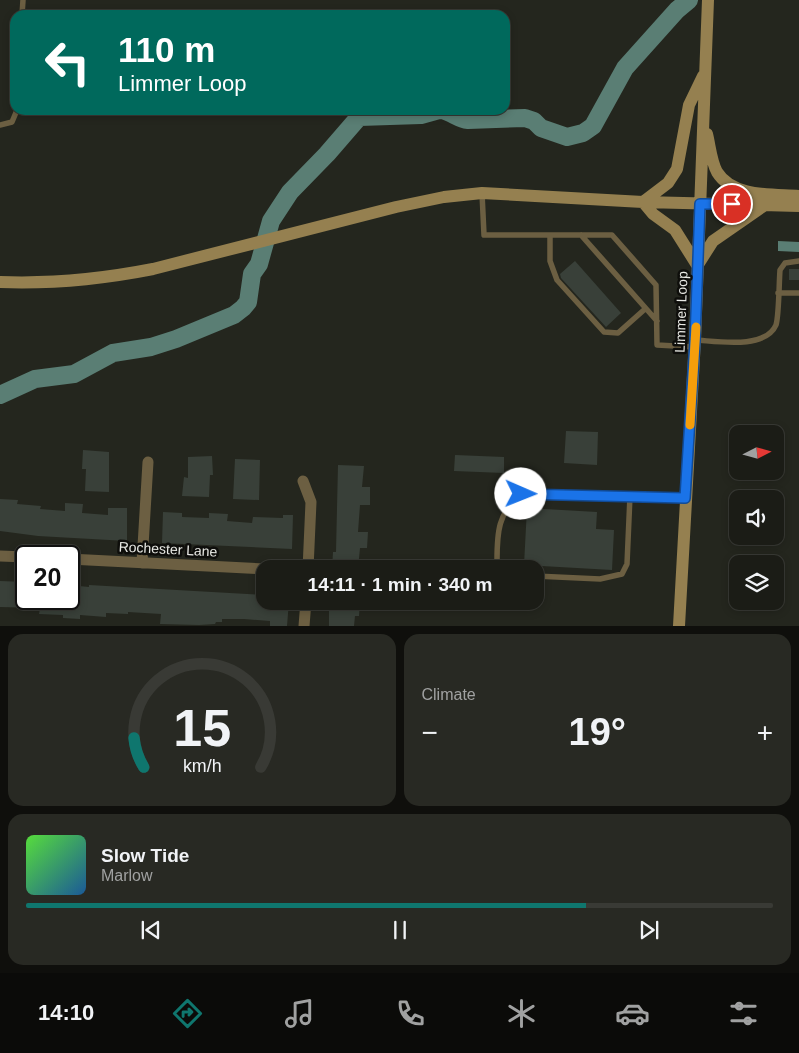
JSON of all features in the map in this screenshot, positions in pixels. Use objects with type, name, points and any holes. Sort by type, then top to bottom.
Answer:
[{"type":"main road","name":"Limmer Loop","points":[[679,626],[695,344],[708,0]]},
{"type":"main road","points":[[643,202],[668,183],[677,168],[689,105],[705,72]]},
{"type":"main road","points":[[704,120],[715,167],[730,185],[744,191],[799,196]]},
{"type":"main road","points":[[0,282],[61,282],[153,269],[432,199],[482,193],[643,202],[799,206]]},
{"type":"main road","points":[[643,202],[653,214],[675,230],[698,265],[713,241],[765,205]]},
{"type":"street","points":[[142,563],[148,462]]},
{"type":"street","points":[[303,481],[310,502],[308,560]]},
{"type":"street","points":[[0,556],[15,557]]},
{"type":"street","name":"Rochester Lane","points":[[80,560],[256,569]]},
{"type":"street","points":[[304,626],[305,610]]},
{"type":"lane","points":[[0,125],[12,122],[15,115]]},
{"type":"lane","points":[[482,193],[484,235],[612,235],[620,249],[632,257],[638,270],[649,277],[656,285],[657,345],[750,342],[766,336],[776,325],[780,270],[785,263],[799,262]]},
{"type":"lane","points":[[550,235],[550,261],[557,280],[604,332],[618,333],[646,309]]},
{"type":"lane","points":[[582,235],[657,322]]},
{"type":"lane","points":[[606,262],[612,257]]},
{"type":"lane","points":[[627,262],[632,257]]},
{"type":"lane","points":[[615,273],[621,268]]},
{"type":"lane","points":[[644,282],[649,277]]},
{"type":"lane","points":[[624,284],[630,278]]},
{"type":"lane","points":[[632,293],[638,287]]},
{"type":"lane","points":[[778,292],[799,293],[799,289]]},
{"type":"lane","points":[[497,560],[497,532],[508,504],[521,494],[685,498]]},
{"type":"lane","points":[[544,576],[600,579],[622,574],[627,564],[630,496]]},
{"type":"water","points":[[778,241],[799,242],[799,252],[778,251]]},
{"type":"building","points":[[575,261],[621,313],[606,327],[561,278],[560,274]]},
{"type":"building","points":[[789,269],[799,269],[799,280],[789,280]]},
{"type":"building","points":[[566,431],[598,432],[597,465],[564,463]]},
{"type":"building","points":[[83,450],[109,452],[109,492],[85,491],[86,469],[82,469]]},
{"type":"building","points":[[455,455],[504,457],[504,473],[454,471]]},
{"type":"building","points":[[212,456],[213,475],[210,475],[209,497],[182,496],[184,477],[188,478],[188,457]]},
{"type":"building","points":[[235,459],[260,460],[259,500],[233,499]]},
{"type":"building","points":[[338,465],[364,466],[362,487],[370,487],[370,505],[360,505],[358,532],[368,532],[367,548],[360,548],[359,560],[333,560],[333,552],[336,552]]},
{"type":"building","points":[[0,499],[18,500],[17,504],[41,506],[40,509],[65,511],[65,503],[83,504],[82,513],[108,515],[108,508],[127,508],[127,541],[38,536],[0,531]]},
{"type":"building","points":[[527,508],[597,512],[596,529],[614,530],[612,570],[544,566],[544,560],[524,560]]},
{"type":"building","points":[[163,512],[182,513],[182,517],[209,518],[209,513],[228,514],[227,521],[252,523],[253,517],[283,518],[283,515],[293,515],[292,549],[162,543]]},
{"type":"building","points":[[0,581],[15,582],[15,607],[0,607]]},
{"type":"building","points":[[89,585],[256,594],[256,610],[288,610],[287,626],[270,626],[270,621],[244,619],[222,619],[222,622],[216,622],[215,624],[199,625],[160,624],[161,614],[128,612],[128,614],[106,613],[106,617],[80,615],[80,619],[63,618],[63,615],[39,614],[40,610],[80,610],[80,586],[89,587]]},
{"type":"building","points":[[329,610],[359,610],[359,616],[355,616],[354,626],[329,626]]},
{"type":"waterway","points":[[454,115],[468,120],[525,118],[534,121],[541,128],[567,137],[583,133],[593,126],[625,68],[677,10],[689,0]]},
{"type":"waterway","points":[[0,395],[35,379],[74,374],[113,353],[151,347],[176,339],[234,315],[248,302],[252,274],[259,264],[271,221],[290,192],[327,154],[359,117],[421,115]]},
{"type":"slow traffic","points":[[690,425],[696,327]]},
{"type":"route","points":[[521,494],[685,498],[695,340],[700,204],[732,204]]}]
